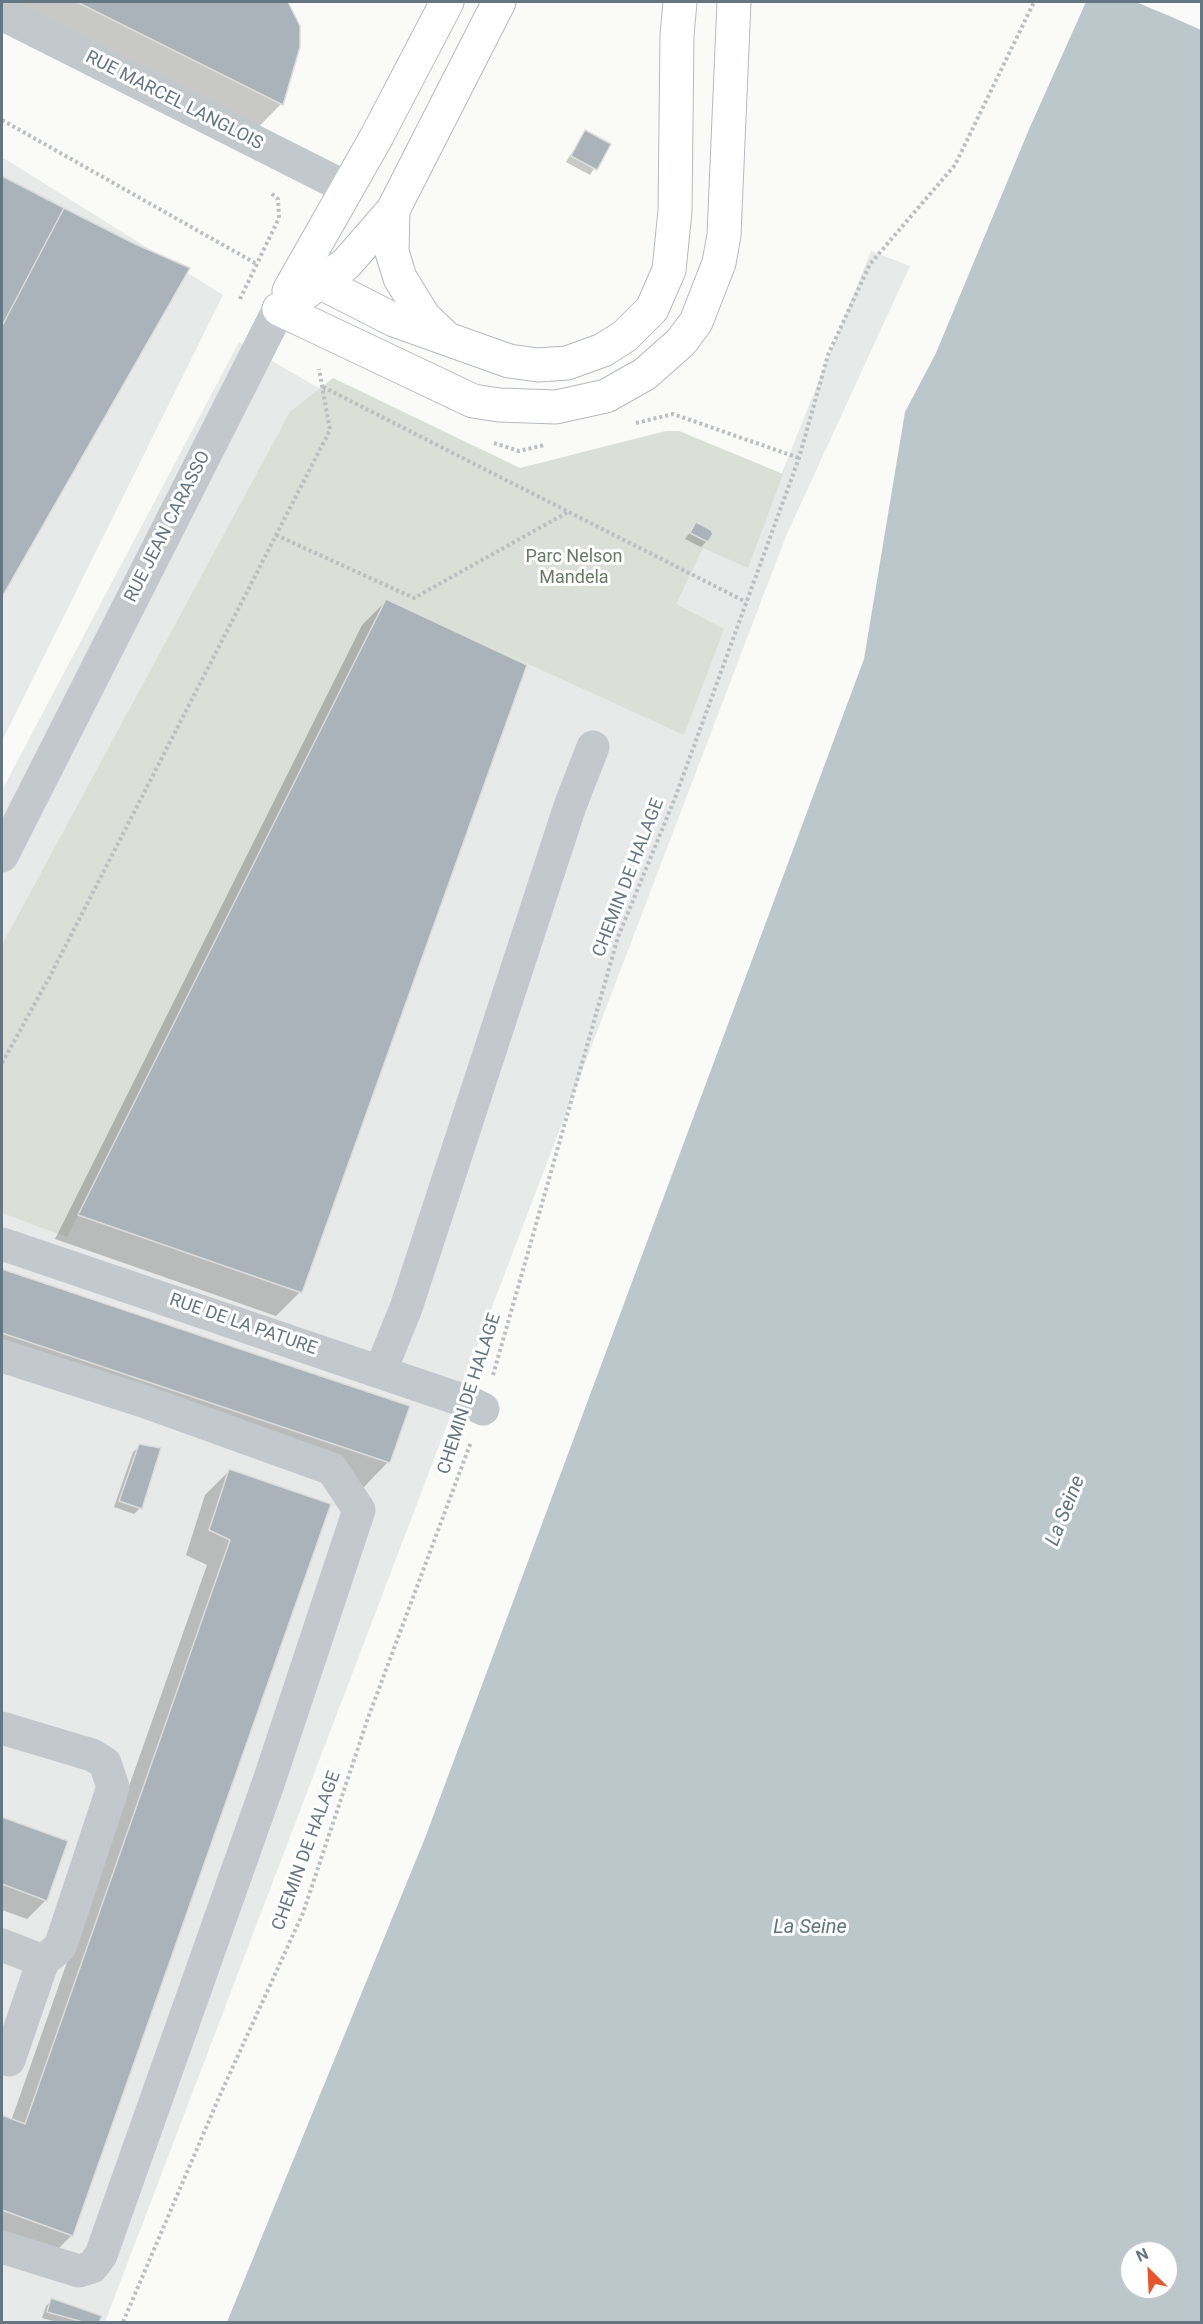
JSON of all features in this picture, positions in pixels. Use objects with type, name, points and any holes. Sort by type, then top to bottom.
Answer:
[{"type":"main road","points":[[447,2],[347,188],[310,278],[279,309],[473,401],[518,407],[556,407],[606,396],[645,374],[681,342],[696,322],[719,263],[724,235],[734,2]]},
{"type":"main road","points":[[310,278],[346,264],[384,221],[499,2]]},
{"type":"main road","points":[[310,278],[394,320],[509,361],[538,365],[567,363],[611,345],[625,336],[652,309],[669,270],[674,221],[677,35],[680,2]]},
{"type":"main road","points":[[347,188],[364,207],[384,221],[400,278],[424,317],[445,337]]},
{"type":"street","name":"RUE MARCEL LANGLOIS","points":[[2,14],[347,188]]},
{"type":"street","name":"RUE JEAN CARASSO","points":[[2,856],[279,309]]},
{"type":"street","points":[[380,1372],[406,1308],[570,806],[593,747]]},
{"type":"street","name":"RUE DE LA PATURE","points":[[2,1244],[483,1409]]},
{"type":"street","points":[[2,1356],[143,1401],[332,1469],[359,1510],[268,1784],[100,2255],[92,2267],[79,2271],[2,2247]]},
{"type":"street","points":[[2,1728],[92,1755],[105,1763],[113,1787],[60,1947],[43,1961],[9,2060]]},
{"type":"street","points":[[2,1945],[43,1961]]},
{"type":"path","name":"CHEMIN DE HALAGE","points":[[123,2322],[220,2095],[303,1913],[368,1718],[483,1409],[618,937],[675,798],[799,458],[828,355],[870,264],[955,165],[1034,2]]},
{"type":"path","points":[[2,120],[255,263]]},
{"type":"path","points":[[2,1063],[49,978],[330,430],[319,369]]},
{"type":"path","points":[[322,387],[746,602]]},
{"type":"path","points":[[276,535],[414,598],[568,512]]},
{"type":"shaded area","points":[[2,157],[223,295],[2,741]]},
{"type":"shaded area","points":[[871,251],[910,266],[786,536],[105,2322],[2,2322],[2,790],[239,342],[392,430],[750,552]]},
{"type":"green space","name":"Parc Nelson Mandela","points":[[333,378],[520,468],[666,431],[679,431],[783,474],[748,568],[703,548],[676,604],[724,629],[684,735],[386,599],[67,1237],[2,1213],[2,945],[290,412]]},
{"type":"water","name":"La Seine","points":[[1086,2],[1201,2],[1201,2322],[227,2322],[425,1838],[864,659],[905,412],[936,353],[1030,127]]},
{"type":"pier","points":[[1136,2],[1201,2],[1201,30],[1174,18]]},
{"type":"building","points":[[77,2],[288,2],[300,26],[300,47],[283,105]]},
{"type":"building","points":[[585,130],[611,144],[597,170],[571,156]]},
{"type":"building","points":[[2,176],[64,208],[2,326]]},
{"type":"building","points":[[64,208],[135,244],[190,268],[2,597],[2,326]]},
{"type":"building","points":[[696,522],[711,530],[713,534],[708,542],[690,533]]},
{"type":"building","points":[[386,599],[527,665],[302,1293],[78,1215]]},
{"type":"building","points":[[2,1269],[410,1406],[390,1463],[2,1333]]},
{"type":"building","points":[[139,1444],[161,1448],[142,1509],[119,1501]]},
{"type":"building","points":[[229,1469],[331,1504],[73,2236],[2,2210],[2,2115],[25,2124],[230,1540],[209,1530]]},
{"type":"building","points":[[2,1817],[68,1841],[47,1901],[2,1884]]},
{"type":"building","points":[[51,2298],[102,2316],[99,2322],[83,2322],[47,2312]]}]
